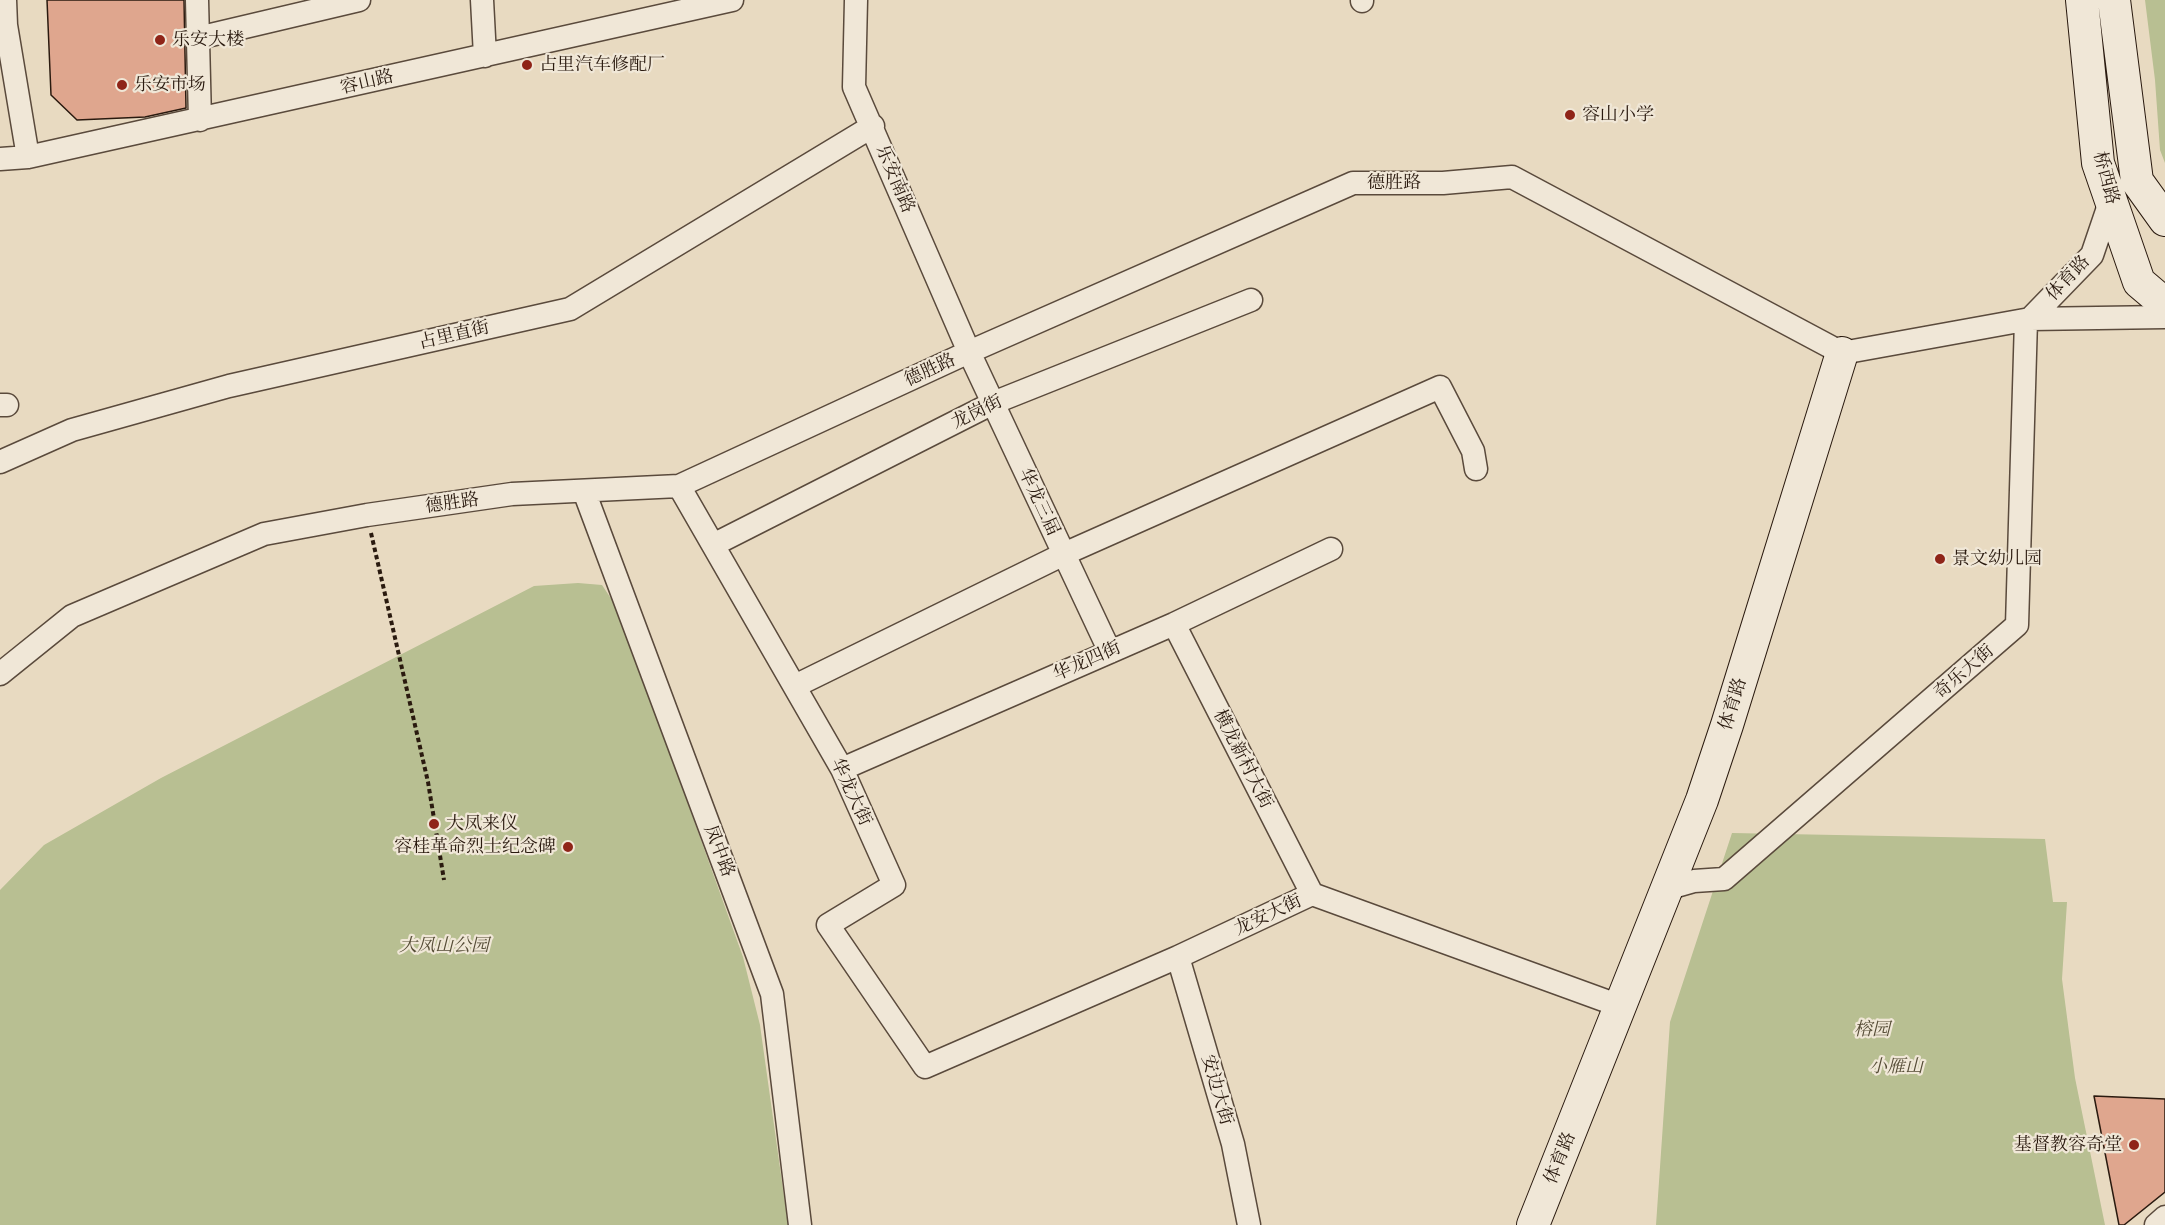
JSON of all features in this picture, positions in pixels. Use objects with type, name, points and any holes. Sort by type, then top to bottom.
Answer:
[{"type":"street","points":[[5,0],[3,25],[28,157]]},
{"type":"street","points":[[197,0],[200,120]]},
{"type":"street","points":[[198,38],[359,0]]},
{"type":"street","points":[[482,0],[485,56]]},
{"type":"street","name":"容山路","points":[[0,159],[28,157],[200,120],[732,0]]},
{"type":"street","name":"乐安南路","points":[[856,0],[854,87],[873,126],[969,352]]},
{"type":"street","name":"桥西路","points":[[2082,0],[2098,164],[2139,282],[2165,304]]},
{"type":"street","name":"桥西路","points":[[2114,0],[2137,181],[2165,220]]},
{"type":"street","name":"占里直街","points":[[0,462],[72,430],[229,386],[570,309],[873,126]]},
{"type":"street","name":"德胜路","points":[[0,674],[72,616],[264,534],[366,514],[512,495],[679,486],[969,352],[1353,183],[1443,183],[1512,177],[1842,353]]},
{"type":"street","name":"体育路","points":[[2028,319],[2092,255],[2111,199]]},
{"type":"street","name":"龙岗街","points":[[713,545],[993,403],[1251,300]]},
{"type":"street","name":"体育路","points":[[1533,1225],[1666,890],[1727,725],[1842,353],[2028,319],[2165,317]]},
{"type":"street","name":"奇乐大街","points":[[1666,890],[1694,881],[1724,879],[2017,625],[2028,319]]},
{"type":"street","name":"华龙三届","points":[[969,352],[1110,652]]},
{"type":"street","points":[[795,686],[1064,554],[1440,387],[1473,451],[1476,469]]},
{"type":"street","name":"华龙大街","points":[[679,486],[842,769],[894,885],[828,925],[925,1067]]},
{"type":"street","name":"凤中路","points":[[584,491],[772,994],[801,1225]]},
{"type":"street","name":"华龙四街","points":[[842,769],[1174,624],[1331,549]]},
{"type":"street","name":"横龙新村大街","points":[[1174,624],[1312,894]]},
{"type":"street","name":"龙安大街","points":[[925,1067],[1178,957],[1312,894],[1620,1006]]},
{"type":"street","name":"安边大街","points":[[1178,957],[1233,1144],[1249,1225]]},
{"type":"street","points":[[2156,1225],[2165,1216]]},
{"type":"path","points":[[366,514],[428,782],[444,880]]},
{"type":"green space","points":[[2145,0],[2165,0],[2165,163],[2160,150],[2155,80]]},
{"type":"green space","name":"大凤山公园","points":[[578,583],[602,585],[618,609],[743,957],[760,1025],[788,1225],[0,1225],[0,890],[44,845],[161,778],[534,586]]},
{"type":"green space","name":"小雁山","points":[[1732,833],[2045,839],[2053,902],[2067,902],[2062,979],[2075,1078],[2105,1225],[1656,1225],[1670,1022]]},
{"type":"building","name":"乐安大楼","points":[[47,0],[184,0],[186,108],[145,117],[77,120],[51,95]]},
{"type":"building","name":"基督教容奇堂","points":[[2094,1096],[2165,1099],[2165,1192],[2124,1225],[2119,1225]]},
{"type":"place","name":"乐安大楼","points":[[160,40]]},
{"type":"place","name":"占里汽车修配厂","points":[[527,65]]},
{"type":"place","name":"乐安市场","points":[[122,85]]},
{"type":"place","name":"容山小学","points":[[1570,115]]},
{"type":"place","name":"景文幼儿园","points":[[1940,559]]},
{"type":"place","name":"大凤来仪","points":[[434,824]]},
{"type":"place","name":"容桂革命烈士纪念碑","points":[[568,847]]},
{"type":"place","name":"基督教容奇堂","points":[[2134,1145]]},
{"type":"park label","name":"榕园","points":[[1872,1030]]}]
